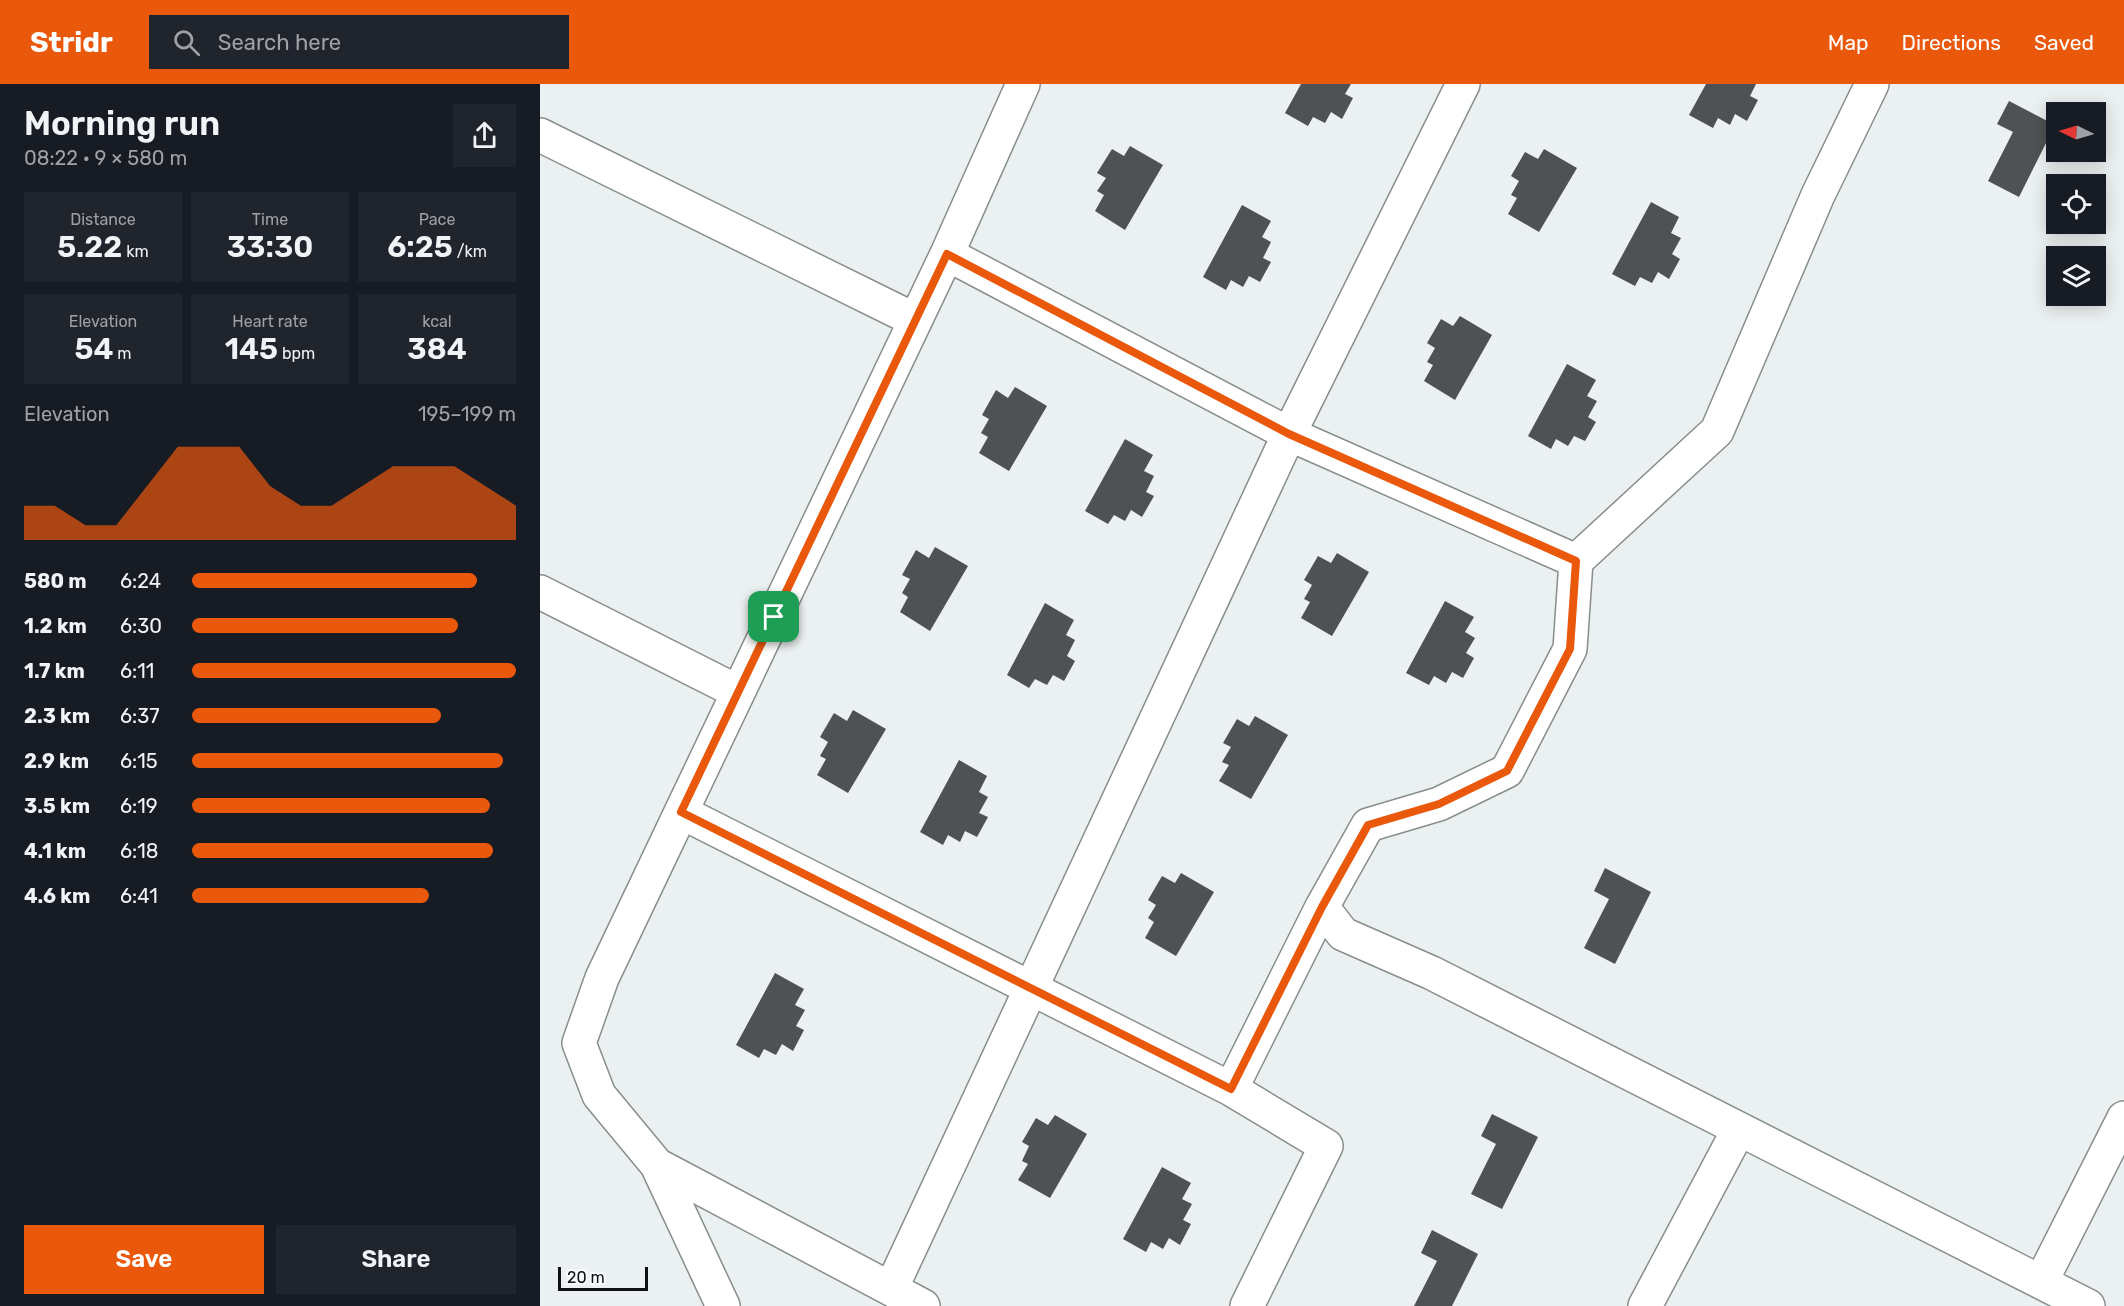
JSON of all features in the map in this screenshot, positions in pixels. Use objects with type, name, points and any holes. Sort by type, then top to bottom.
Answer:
[{"type":"street","points":[[723,1306],[657,1165],[599,1095],[579,1043],[602,978],[947,254],[1023,84]]},
{"type":"street","points":[[891,1289],[1289,434],[1463,84]]},
{"type":"street","points":[[1231,1089],[1322,907],[1368,825],[1439,804],[1507,771],[1570,649],[1576,561],[1717,431],[1818,195],[1872,84]]},
{"type":"street","points":[[540,135],[915,320]]},
{"type":"street","points":[[947,254],[1289,434],[1576,561]]},
{"type":"street","points":[[540,591],[738,692]]},
{"type":"street","points":[[681,812],[1231,1089],[1326,1146],[1247,1306]]},
{"type":"street","points":[[1322,907],[1343,934],[1432,973],[2088,1306]]},
{"type":"street","points":[[2041,1282],[2124,1118]]},
{"type":"street","points":[[1645,1306],[1739,1129]]},
{"type":"street","points":[[657,1165],[923,1306]]},
{"type":"building","points":[[1301,84],[1351,84],[1345,94],[1353,98],[1342,119],[1331,112],[1325,123],[1313,117],[1308,126],[1285,113]]},
{"type":"building","points":[[1706,84],[1756,84],[1750,96],[1758,100],[1747,121],[1735,114],[1730,125],[1718,118],[1713,128],[1689,115]]},
{"type":"building","points":[[2009,101],[2046,120],[2046,143],[2019,197],[1988,181],[2013,132],[1997,124]]},
{"type":"building","points":[[1130,146],[1163,165],[1125,230],[1095,211],[1104,195],[1097,191],[1106,178],[1097,173],[1112,149],[1124,156]]},
{"type":"building","points":[[1544,149],[1577,168],[1539,232],[1508,214],[1517,198],[1511,195],[1519,181],[1511,176],[1525,152],[1538,159]]},
{"type":"building","points":[[1651,202],[1679,217],[1671,233],[1681,238],[1672,254],[1680,259],[1669,279],[1658,272],[1652,283],[1640,277],[1635,286],[1612,274]]},
{"type":"building","points":[[1242,205],[1271,221],[1262,237],[1271,242],[1263,258],[1271,262],[1260,282],[1249,276],[1243,287],[1231,280],[1226,290],[1203,277]]},
{"type":"building","points":[[1460,316],[1492,335],[1455,400],[1424,381],[1433,365],[1427,362],[1435,348],[1427,343],[1441,319],[1453,326]]},
{"type":"building","points":[[1567,364],[1596,380],[1587,396],[1597,401],[1588,417],[1596,422],[1585,441],[1574,436],[1568,446],[1556,439],[1551,449],[1528,436]]},
{"type":"building","points":[[1015,387],[1047,406],[1009,471],[979,453],[988,437],[981,433],[989,419],[982,415],[996,390],[1008,398]]},
{"type":"building","points":[[1125,439],[1153,455],[1144,471],[1154,476],[1146,492],[1154,496],[1142,517],[1131,510],[1125,521],[1114,515],[1108,524],[1085,511]]},
{"type":"building","points":[[935,547],[968,566],[930,631],[900,612],[908,597],[902,593],[910,579],[902,575],[916,550],[929,558]]},
{"type":"building","points":[[1337,553],[1369,572],[1332,636],[1301,618],[1310,602],[1304,599],[1312,585],[1304,580],[1318,556],[1331,563]]},
{"type":"building","points":[[1445,601],[1474,617],[1465,632],[1475,638],[1466,653],[1474,658],[1463,678],[1452,672],[1446,683],[1434,676],[1429,685],[1406,673]]},
{"type":"building","points":[[1045,603],[1074,620],[1066,635],[1075,640],[1067,656],[1075,661],[1064,681],[1053,675],[1047,685],[1035,679],[1029,688],[1007,675]]},
{"type":"building","points":[[853,710],[886,729],[848,793],[817,775],[826,759],[820,756],[828,742],[820,737],[834,713],[847,721]]},
{"type":"building","points":[[1255,716],[1288,735],[1251,799],[1219,781],[1229,765],[1222,762],[1231,747],[1223,743],[1237,719],[1249,726]]},
{"type":"building","points":[[959,760],[987,776],[979,792],[988,797],[979,813],[988,817],[977,837],[965,831],[960,842],[948,835],[943,845],[920,832]]},
{"type":"building","points":[[1605,868],[1651,892],[1615,964],[1584,948],[1609,899],[1594,891]]},
{"type":"building","points":[[1181,873],[1214,892],[1176,956],[1145,938],[1154,922],[1148,918],[1156,905],[1148,900],[1162,876],[1175,883]]},
{"type":"building","points":[[775,973],[804,989],[795,1005],[805,1010],[796,1026],[804,1030],[793,1051],[782,1044],[776,1055],[764,1049],[759,1058],[736,1045]]},
{"type":"building","points":[[1492,1114],[1538,1137],[1502,1209],[1471,1194],[1496,1144],[1481,1136]]},
{"type":"building","points":[[1055,1115],[1087,1134],[1050,1198],[1018,1180],[1028,1164],[1022,1161],[1029,1146],[1022,1142],[1036,1118],[1048,1125]]},
{"type":"building","points":[[1162,1167],[1191,1183],[1182,1199],[1192,1204],[1183,1220],[1191,1224],[1180,1245],[1169,1238],[1163,1249],[1151,1242],[1146,1252],[1123,1239]]},
{"type":"building","points":[[1432,1230],[1478,1254],[1452,1306],[1414,1306],[1437,1261],[1421,1253]]},
{"type":"route","points":[[947,254],[1289,434],[1576,561],[1570,649],[1507,771],[1439,804],[1368,825],[1322,907],[1231,1089],[681,812],[774,617],[947,254]]}]
